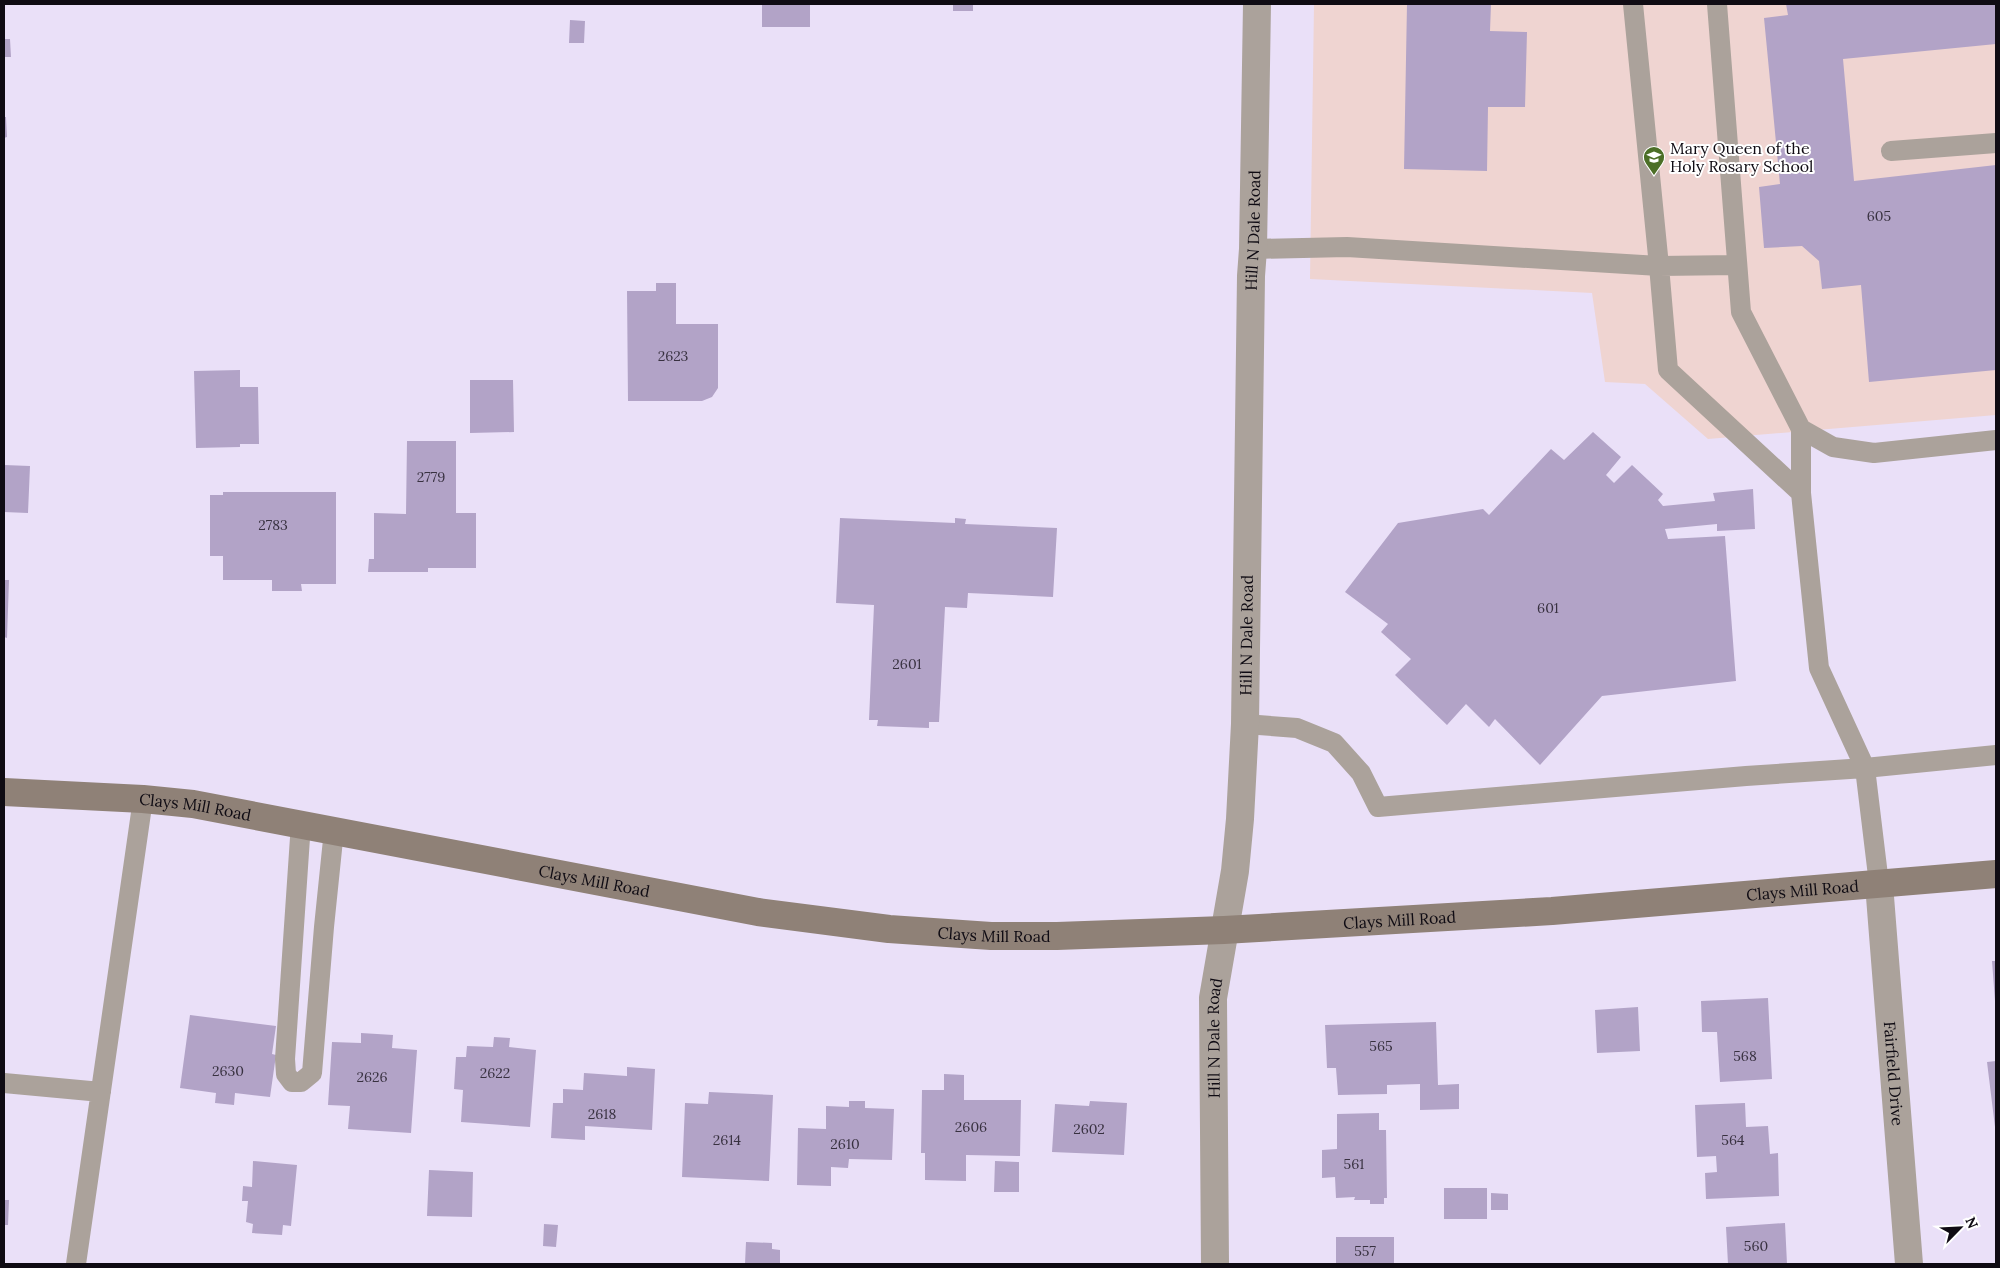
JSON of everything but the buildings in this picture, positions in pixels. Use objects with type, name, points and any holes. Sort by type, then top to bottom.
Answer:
[{"type":"main road","name":"Clays Mill Road","points":[[4,792],[143,798],[193,804],[301,823],[758,912],[889,929],[991,936],[1057,936],[1224,930],[1552,911],[1996,874]]},
{"type":"street","name":"Hill N Dale Road","points":[[1215,1264],[1213,998],[1235,871],[1240,820],[1245,724],[1257,4]]},
{"type":"street","name":"Fairfield Drive","points":[[1879,884],[1909,1264]]},
{"type":"lane","points":[[1633,4],[1668,370],[1801,492]]},
{"type":"lane","points":[[1716,4],[1742,312],[1801,429],[1801,492],[1819,668],[1865,768],[1879,884]]},
{"type":"lane","points":[[1891,151],[1996,143]]},
{"type":"lane","points":[[1253,249],[1347,247],[1659,266],[1737,265]]},
{"type":"lane","points":[[1801,429],[1833,447],[1874,453],[1996,440]]},
{"type":"lane","points":[[1245,724],[1297,728],[1334,743],[1361,773],[1378,807],[1746,776],[1865,768],[1996,755]]},
{"type":"lane","points":[[76,1264],[143,798]]},
{"type":"lane","points":[[301,823],[285,1060],[286,1074],[292,1082],[301,1082],[312,1073],[334,830]]},
{"type":"lane","points":[[4,1084],[101,1092]]},
{"type":"shaded area","name":"Mary Queen of the Holy Rosary School","points":[[1314,4],[1996,4],[1996,415],[1708,439],[1645,384],[1605,382],[1592,293],[1310,279]]},
{"type":"place","name":"Mary Queen of the Holy Rosary School","points":[[1654,176]]}]
